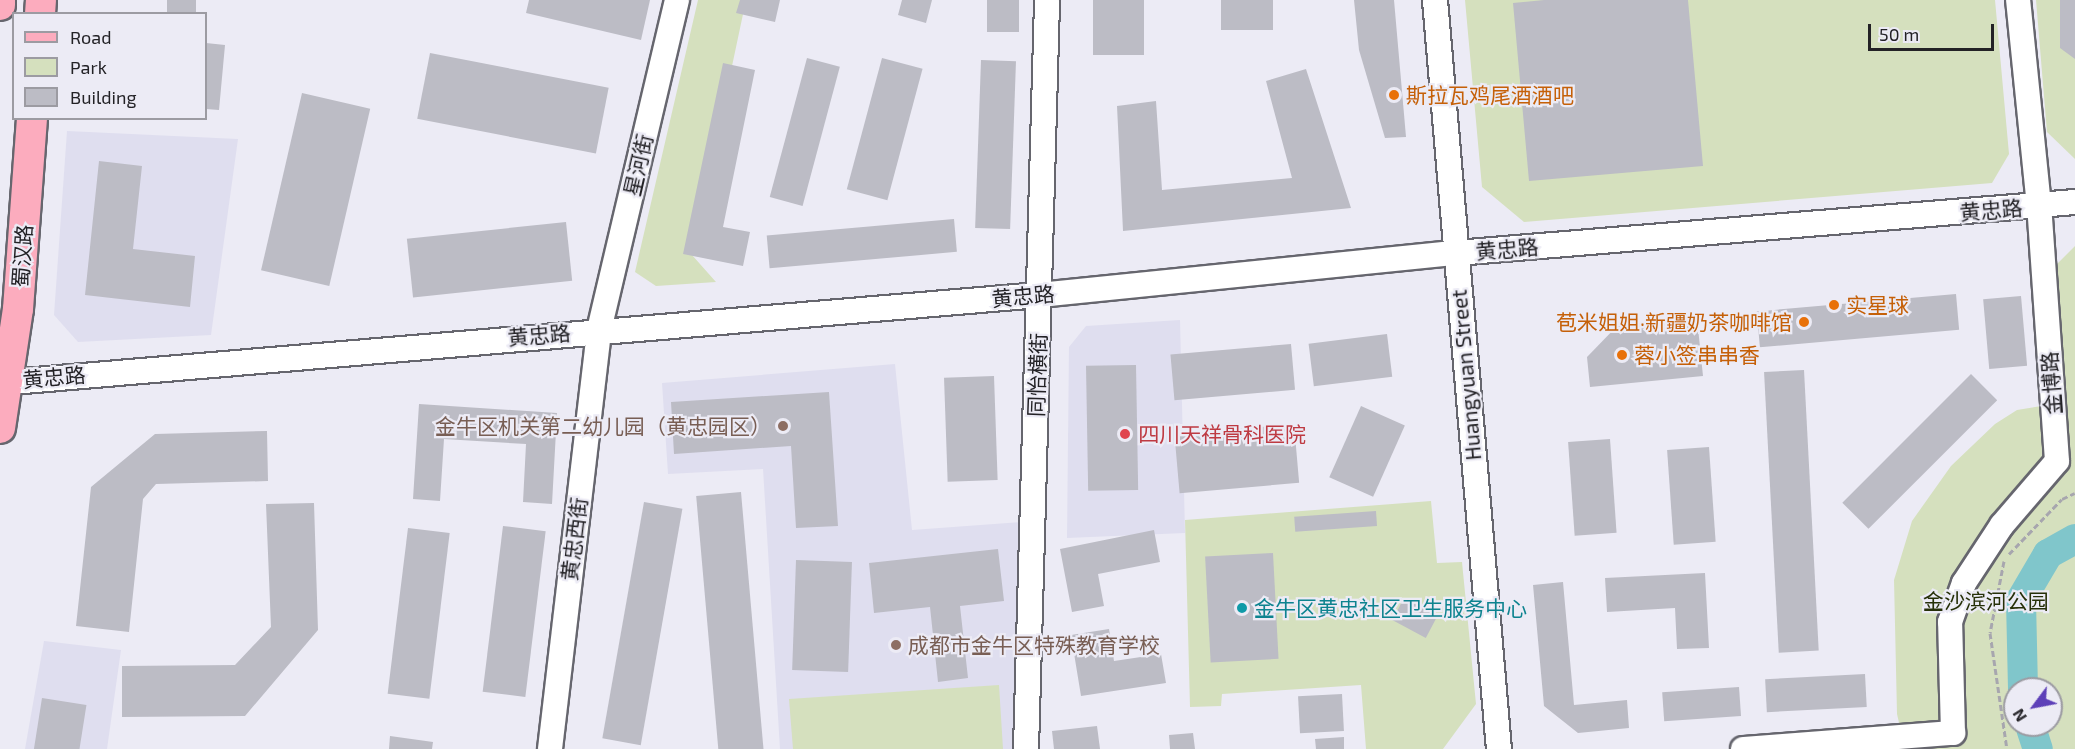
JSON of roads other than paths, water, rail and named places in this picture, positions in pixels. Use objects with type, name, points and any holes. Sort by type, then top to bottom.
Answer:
[{"type":"main road","points":[[0,0],[0,5]]},
{"type":"main road","name":"蜀汉路","points":[[0,428],[3,382],[18,309],[32,120]]},
{"type":"street","name":"星河街","points":[[598,330],[677,0]]},
{"type":"street","name":"同怡横街","points":[[1026,749],[1047,0]]},
{"type":"street","name":"Huangyuan Street","points":[[1435,0],[1498,749]]},
{"type":"street","name":"金博路","points":[[1743,749],[1953,733],[1950,622],[1964,583],[2002,525],[2057,461],[2039,206],[2018,0]]},
{"type":"street","name":"黄忠路","points":[[3,382],[598,330],[1039,295],[1456,253],[2075,202]]},
{"type":"street","name":"黄忠西街","points":[[550,749],[598,330]]},
{"type":"waterway","points":[[2023,677],[2021,600],[2048,554],[2075,539]]},
{"type":"waterway","points":[[2034,737],[2038,749]]},
{"type":"place","name":"斯拉瓦鸡尾酒酒吧","points":[[1394,95]]},
{"type":"place","name":"实星球","points":[[1834,305]]},
{"type":"place","name":"苞米姐姐·新疆奶茶咖啡馆","points":[[1804,322]]},
{"type":"place","name":"蓉小签串串香","points":[[1622,355]]},
{"type":"place","name":"金牛区机关第二幼儿园（黄忠园区）","points":[[783,426]]},
{"type":"place","name":"四川天祥骨科医院","points":[[1125,434]]},
{"type":"place","name":"金牛区黄忠社区卫生服务中心","points":[[1242,608]]},
{"type":"place","name":"成都市金牛区特殊教育学校","points":[[896,645]]},
{"type":"park label","name":"金沙滨河公园","points":[[1986,601]]}]
